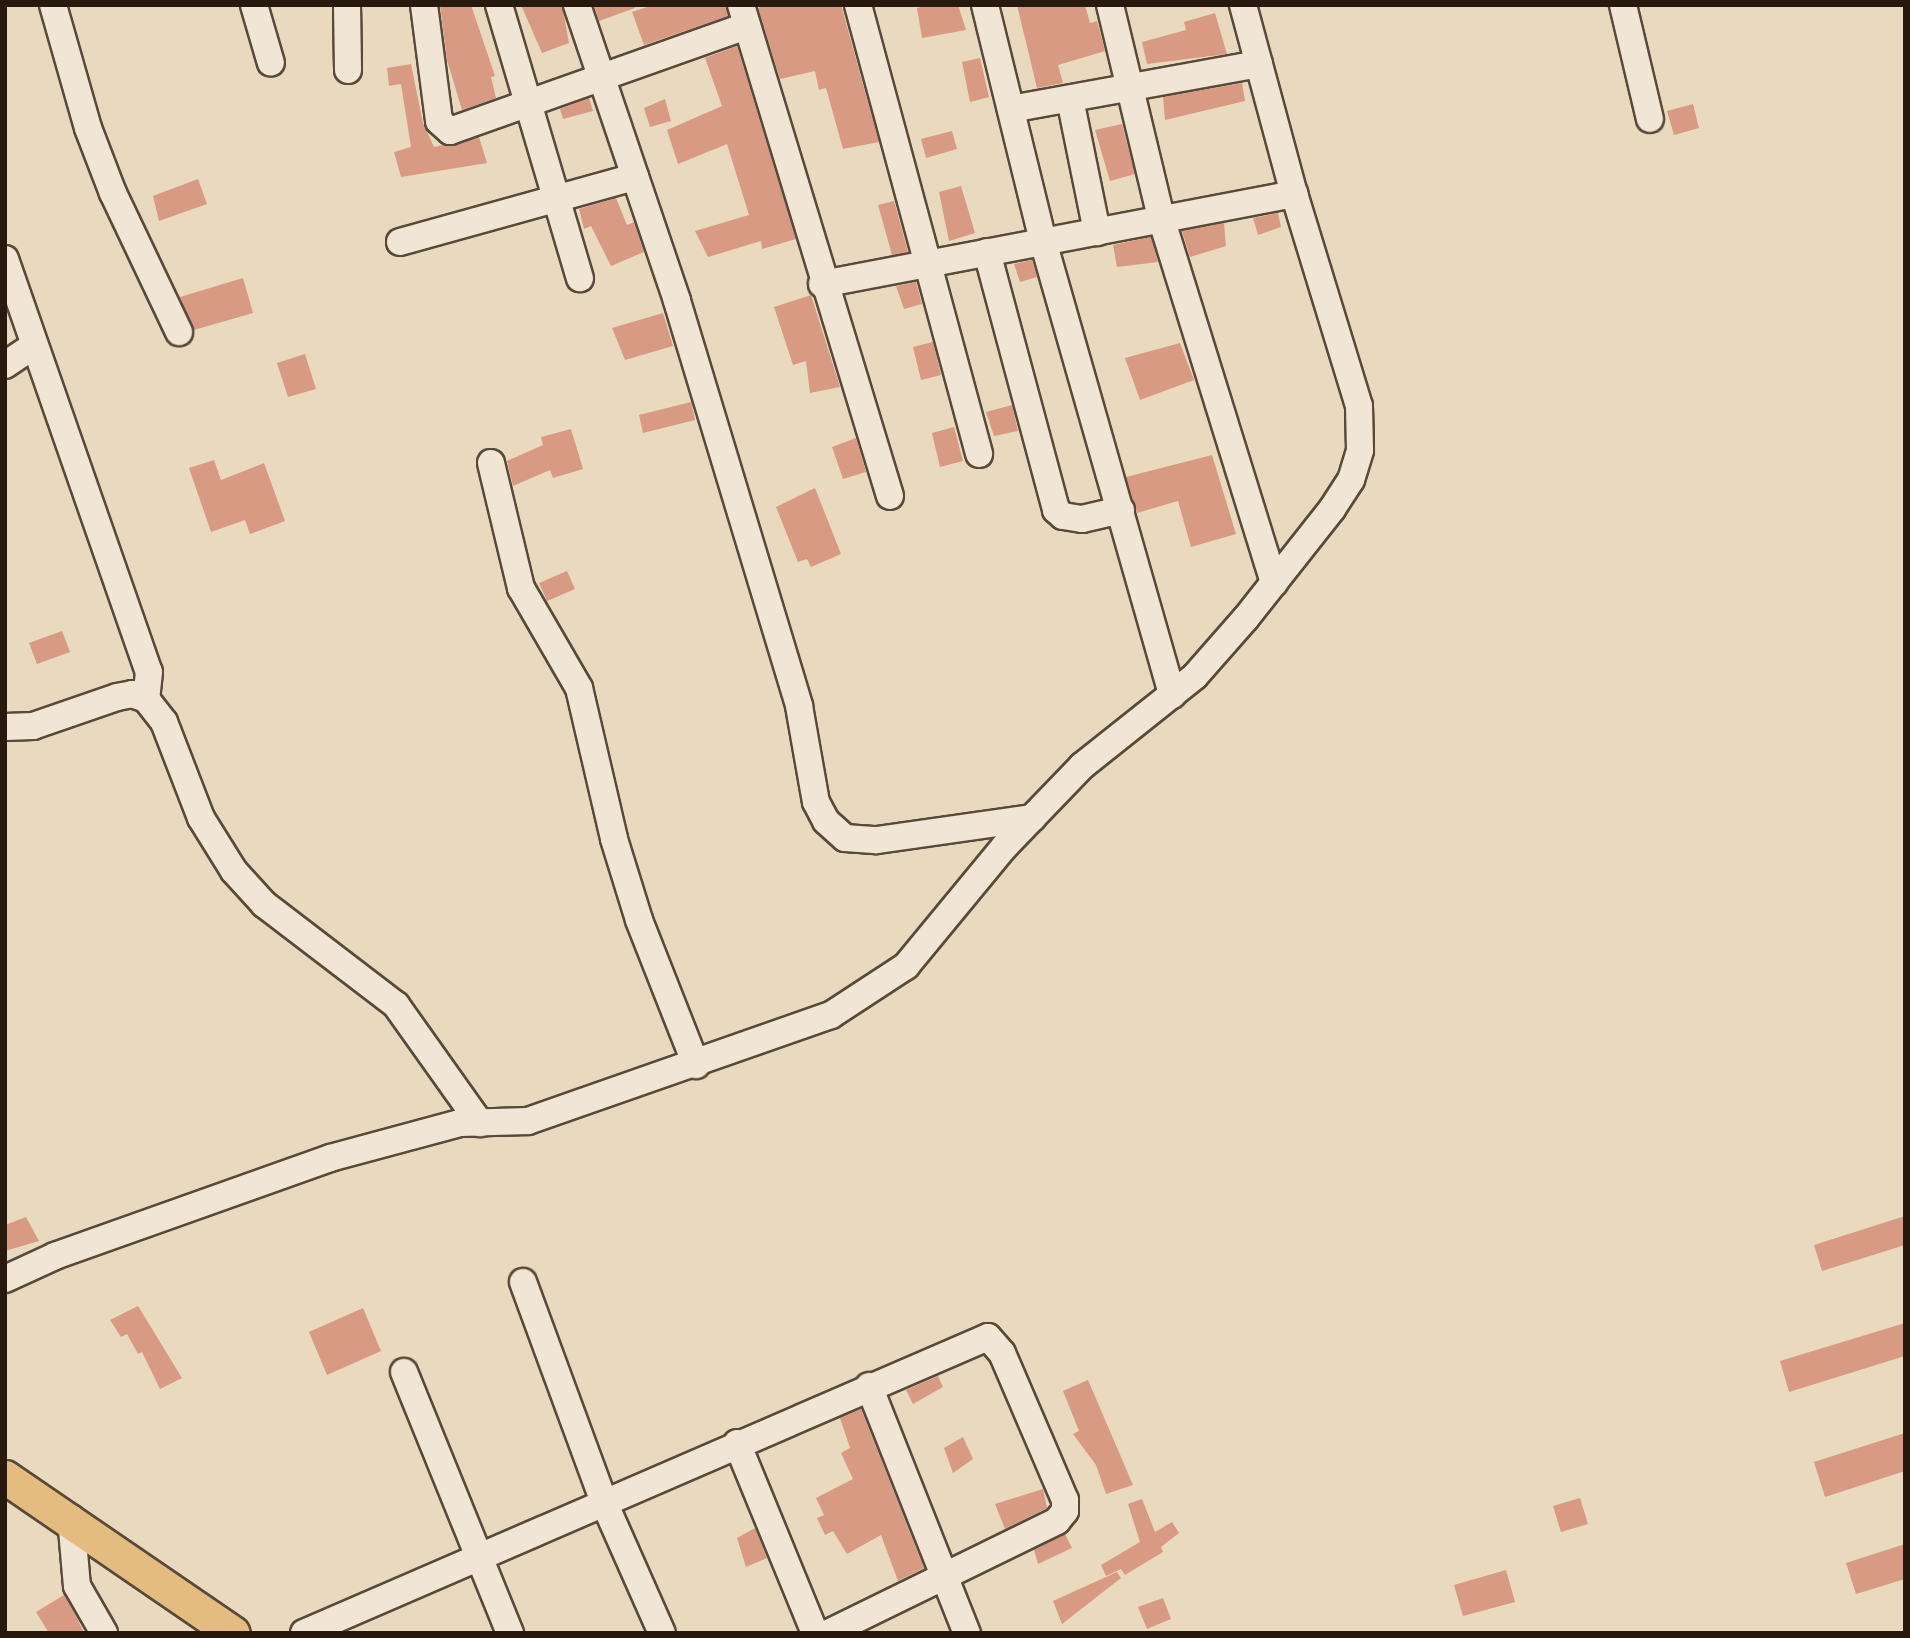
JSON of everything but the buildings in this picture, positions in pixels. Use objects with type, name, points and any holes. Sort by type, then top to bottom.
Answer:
[{"type":"main road","points":[[5,1477],[71,1518],[233,1633]]},
{"type":"street","points":[[53,5],[88,128],[113,193],[179,332]]},
{"type":"street","points":[[254,5],[271,63]]},
{"type":"street","points":[[347,5],[348,70]]},
{"type":"street","points":[[424,5],[444,128],[457,130],[602,78],[744,16],[822,284],[890,496]]},
{"type":"street","points":[[499,5],[580,278]]},
{"type":"street","points":[[577,5],[635,177],[799,706],[816,802],[826,821],[845,838],[877,840],[1032,818]]},
{"type":"street","points":[[858,5],[979,454]]},
{"type":"street","points":[[985,5],[1044,241],[1172,695]]},
{"type":"street","points":[[1110,5],[1162,221],[1274,583]]},
{"type":"street","points":[[5,1279],[55,1256],[330,1158],[460,1123],[528,1121],[696,1065],[831,1015],[870,993],[927,944],[1032,818],[1082,766],[1195,676],[1274,583],[1351,480],[1362,428],[1359,406],[1294,194],[1243,5]]},
{"type":"street","points":[[1623,5],[1650,119]]},
{"type":"street","points":[[1011,109],[1259,64]]},
{"type":"street","points":[[1070,100],[1097,232]]},
{"type":"street","points":[[400,242],[635,177]]},
{"type":"street","points":[[822,284],[1294,194]]},
{"type":"street","points":[[987,252],[1056,510],[1063,516],[1082,519],[1121,510]]},
{"type":"street","points":[[5,259],[33,346],[149,672],[146,699],[163,722],[201,818],[234,871],[264,904],[396,1005],[480,1123]]},
{"type":"street","points":[[5,365],[33,346]]},
{"type":"street","points":[[491,463],[522,588],[579,688],[614,839],[635,909],[696,1065]]},
{"type":"street","points":[[5,727],[33,726],[124,695],[146,699]]},
{"type":"street","points":[[523,1282],[603,1500],[662,1633]]},
{"type":"street","points":[[304,1633],[980,1337],[994,1341],[1065,1500],[1065,1511],[1057,1521],[828,1633]]},
{"type":"street","points":[[404,1372],[476,1557],[510,1633]]},
{"type":"street","points":[[869,1386],[967,1633]]},
{"type":"street","points":[[737,1443],[815,1633]]},
{"type":"street","points":[[71,1518],[77,1586],[104,1633]]}]
